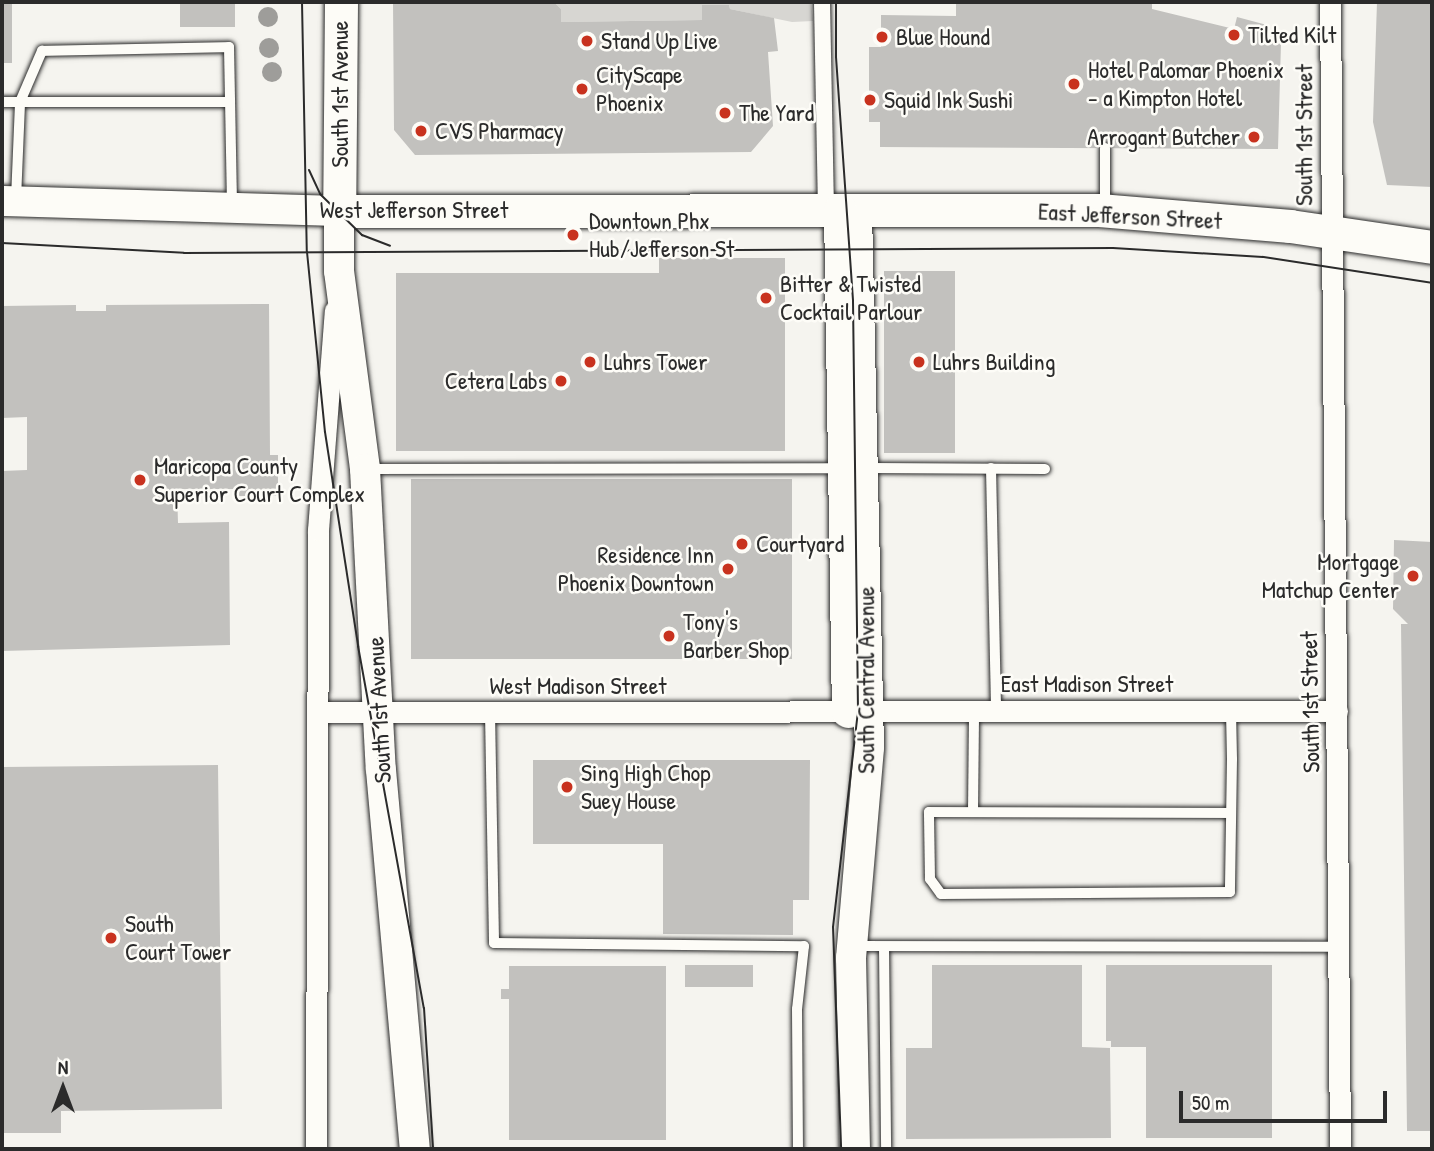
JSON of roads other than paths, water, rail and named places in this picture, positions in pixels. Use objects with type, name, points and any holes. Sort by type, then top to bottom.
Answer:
[{"type":"main road","name":"South 1st Avenue","points":[[341,2],[339,271],[365,470],[378,712],[415,1149]]},
{"type":"main road","name":"West Jefferson Street","points":[[9,201],[232,205],[339,211],[841,210]]},
{"type":"main road","name":"East Jefferson Street","points":[[841,210],[1105,211],[1330,232],[1432,247]]},
{"type":"main road","points":[[841,210],[856,468],[851,711]]},
{"type":"main road","name":"South Central Avenue","points":[[851,711],[869,748],[852,946],[855,1149]]},
{"type":"street","points":[[822,2],[826,147],[841,210]]},
{"type":"street","name":"South 1st Street","points":[[1330,2],[1340,1149]]},
{"type":"street","name":"South 1st Avenue","points":[[316,1149],[318,530],[339,271]]},
{"type":"street","name":"East Madison Street","points":[[851,711],[1337,711]]},
{"type":"street","name":"West Madison Street","points":[[319,712],[851,711]]},
{"type":"lane","points":[[9,201],[20,102],[42,51],[229,47],[232,205]]},
{"type":"lane","points":[[2,102],[229,102]]},
{"type":"lane","points":[[1105,148],[1105,211]]},
{"type":"lane","points":[[992,468],[996,710]]},
{"type":"lane","points":[[365,470],[1045,468]]},
{"type":"lane","points":[[973,812],[974,710]]},
{"type":"lane","points":[[1231,711],[1231,813],[1230,892],[941,894],[930,879],[929,812],[1231,813]]},
{"type":"lane","points":[[490,712],[494,943],[804,946],[797,1009],[797,1149]]},
{"type":"lane","points":[[852,946],[1338,947]]},
{"type":"lane","points":[[884,947],[886,1149]]},
{"type":"tram line","points":[[302,2],[307,252],[325,432],[358,646],[424,1008],[433,1149]]},
{"type":"tram line","points":[[836,2],[836,57],[853,301],[858,711],[833,927],[841,1149]]},
{"type":"tram line","points":[[309,170],[320,194],[362,235],[390,246]]},
{"type":"tram line","points":[[2,243],[184,253],[1113,248],[1263,257],[1432,283]]},
{"type":"place","name":"Tilted Kilt","points":[[1234,35]]},
{"type":"place","name":"Blue Hound","points":[[882,37]]},
{"type":"place","name":"Stand Up Live","points":[[587,41]]},
{"type":"place","name":"Hotel Palomar Phoenix - a Kimpton Hotel","points":[[1074,84]]},
{"type":"place","name":"CityScape Phoenix","points":[[582,89]]},
{"type":"place","name":"Squid Ink Sushi","points":[[870,100]]},
{"type":"place","name":"The Yard","points":[[725,113]]},
{"type":"place","name":"CVS Pharmacy","points":[[421,131]]},
{"type":"place","name":"Arrogant Butcher","points":[[1254,137]]},
{"type":"place","name":"Downtown Phx Hub/Jefferson St","points":[[573,235]]},
{"type":"place","name":"Bitter & Twisted Cocktail Parlour","points":[[766,298]]},
{"type":"place","name":"Luhrs Tower","points":[[590,362]]},
{"type":"place","name":"Luhrs Building","points":[[919,362]]},
{"type":"place","name":"Cetera Labs","points":[[561,381]]},
{"type":"place","name":"Maricopa County Superior Court Complex","points":[[140,480]]},
{"type":"place","name":"Courtyard","points":[[742,544]]},
{"type":"place","name":"Residence Inn Phoenix Downtown","points":[[728,569]]},
{"type":"place","name":"Mortgage Matchup Center","points":[[1413,576]]},
{"type":"place","name":"Tony's Barber Shop","points":[[669,636]]},
{"type":"place","name":"Sing High Chop Suey House","points":[[567,787]]},
{"type":"place","name":"South Court Tower","points":[[111,938]]}]
